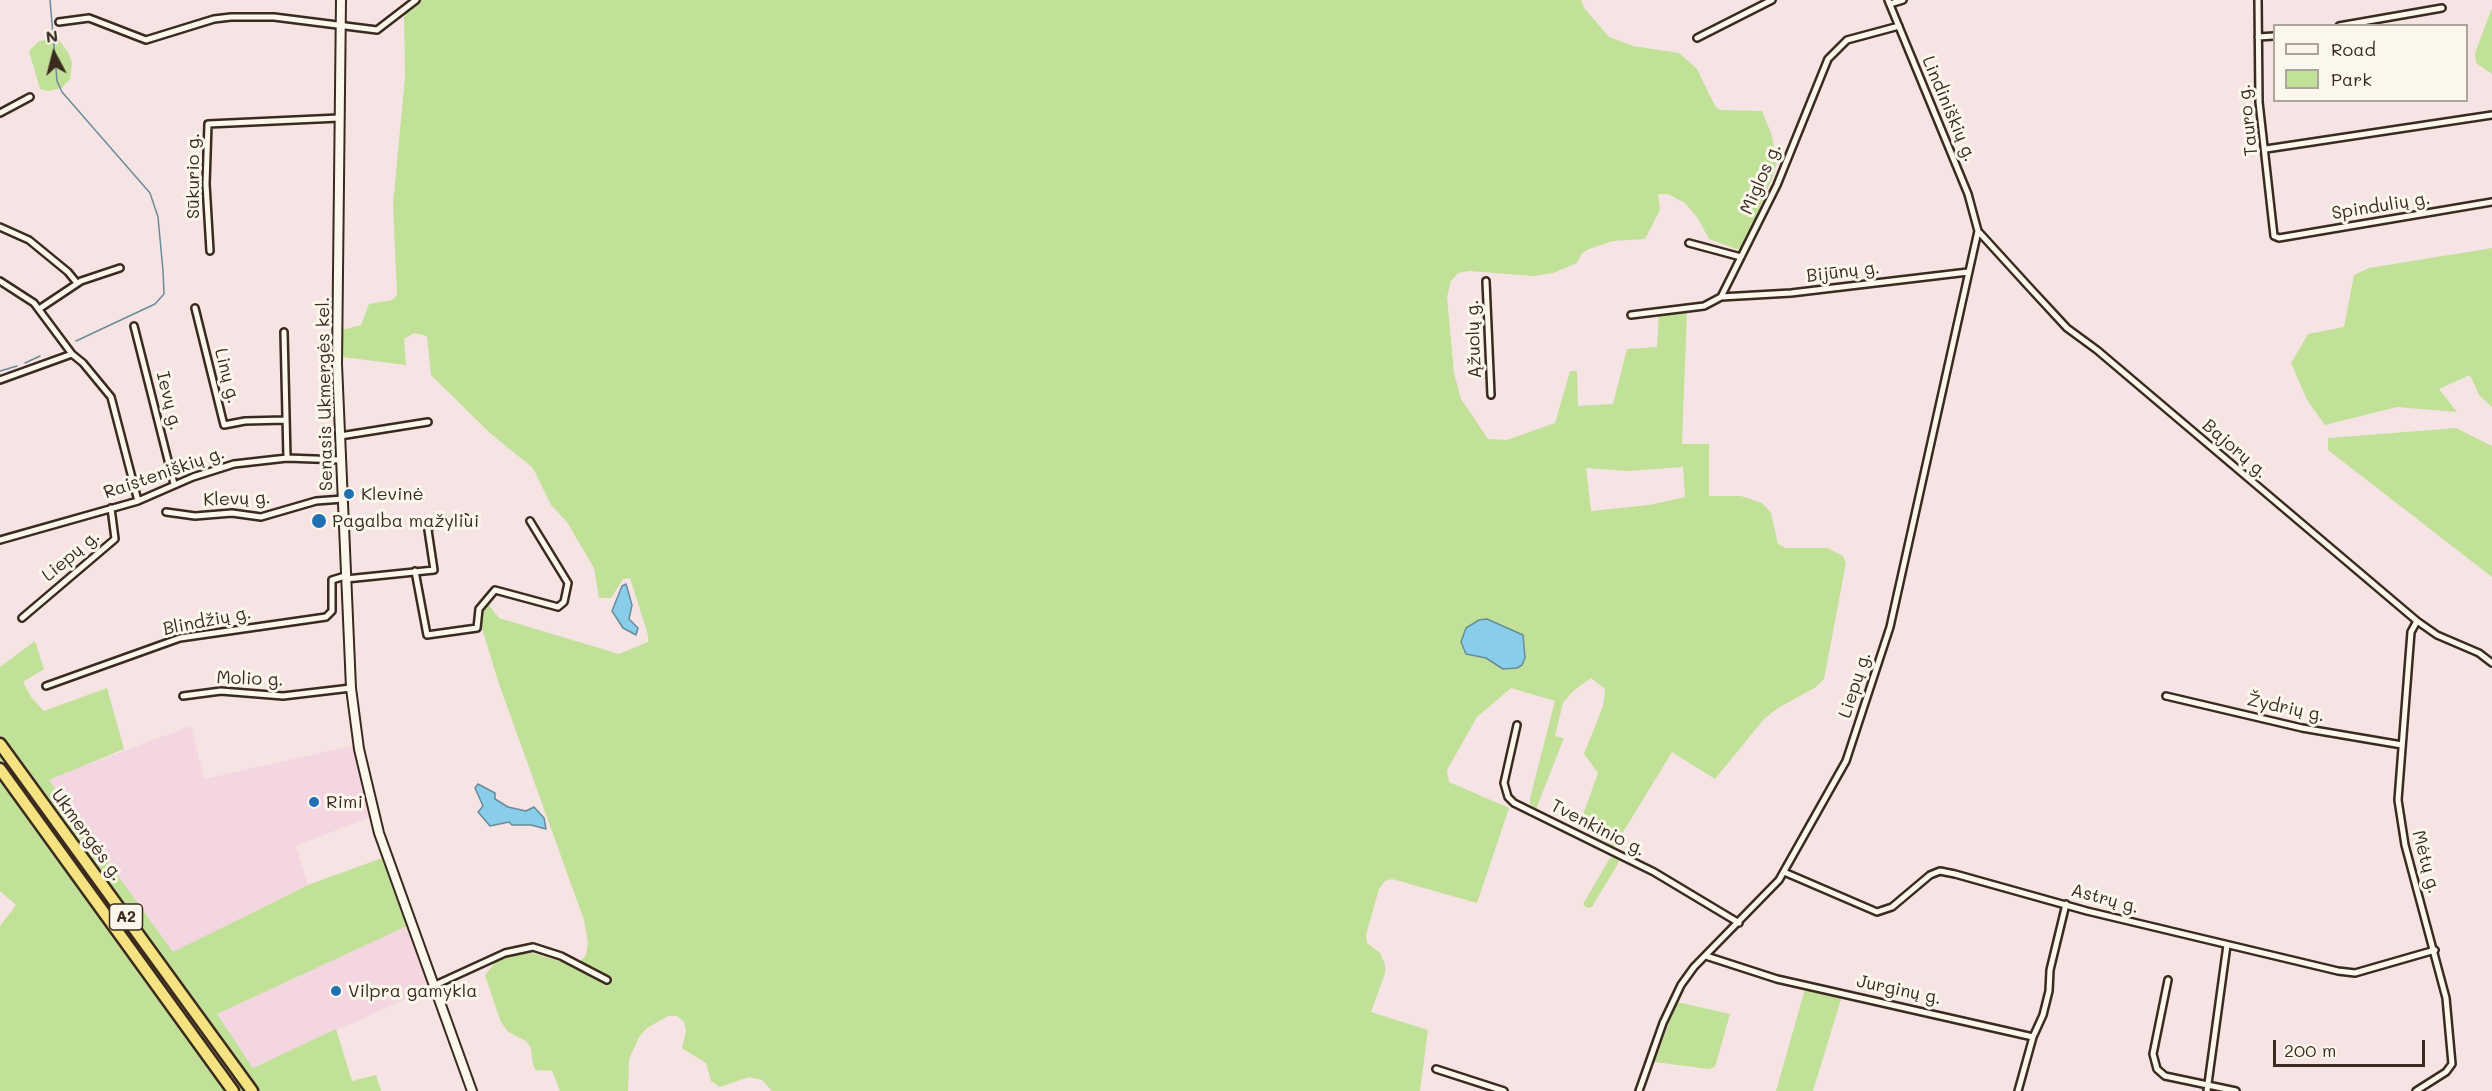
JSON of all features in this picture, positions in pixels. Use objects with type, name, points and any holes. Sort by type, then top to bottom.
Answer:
[{"type":"highway","name":"Ukmergės g.","points":[[0,744],[252,1091]]},
{"type":"highway","name":"Ukmergės g.","points":[[0,769],[233,1091]]},
{"type":"main road","name":"Senasis Ukmergės kel.","points":[[341,0],[337,364],[351,688],[361,759],[379,833],[472,1091]]},
{"type":"street","points":[[58,22],[89,18],[146,40],[214,19],[231,17],[274,17],[380,30],[416,0]]},
{"type":"street","points":[[1697,38],[1772,0]]},
{"type":"street","points":[[1889,2],[1903,0]]},
{"type":"street","name":"Tauro g.","points":[[2258,0],[2259,102],[2274,236]]},
{"type":"street","name":"Lindiniškių g.","points":[[1889,2],[1968,194],[1978,231]]},
{"type":"street","points":[[2350,24],[2442,8]]},
{"type":"street","name":"Miglos g.","points":[[1721,297],[1777,185],[1828,59],[1847,40],[1899,26]]},
{"type":"street","points":[[2258,37],[2273,36]]},
{"type":"street","points":[[0,113],[30,97]]},
{"type":"street","points":[[2266,149],[2492,115]]},
{"type":"street","name":"Sūkurio g.","points":[[210,251],[206,184],[208,124],[339,118]]},
{"type":"street","name":"Spindulių g.","points":[[2274,236],[2279,238],[2492,202]]},
{"type":"street","points":[[0,227],[29,240],[78,283]]},
{"type":"street","name":"Liepų g.","points":[[1639,1091],[1672,1002],[1681,985],[1784,872],[1846,761],[1890,627],[1978,231]]},
{"type":"street","name":"Bajorų g.","points":[[1978,231],[2067,328],[2097,350],[2417,621],[2437,635],[2480,653],[2492,663]]},
{"type":"street","points":[[1689,243],[1741,257]]},
{"type":"street","points":[[39,309],[78,283],[120,268]]},
{"type":"street","name":"Bijūnų g.","points":[[1721,297],[1791,293],[1968,272]]},
{"type":"street","points":[[0,281],[24,295],[39,309],[72,354],[97,377],[111,397],[138,501]]},
{"type":"street","name":"Ąžuolų g.","points":[[1486,281],[1491,395]]},
{"type":"street","points":[[1630,315],[1704,306],[1721,297]]},
{"type":"street","name":"Linų g.","points":[[195,308],[224,425],[244,421],[286,420]]},
{"type":"street","name":"Ievų g.","points":[[134,326],[174,484]]},
{"type":"street","points":[[284,332],[287,458]]},
{"type":"street","points":[[0,380],[72,354]]},
{"type":"street","points":[[340,436],[428,422]]},
{"type":"street","name":"Raisteniškių g.","points":[[0,540],[138,501],[174,484],[234,464],[287,458],[341,460]]},
{"type":"street","name":"Klevų g.","points":[[166,512],[195,516],[232,513],[261,517],[316,501],[343,499]]},
{"type":"street","name":"Liepų g.","points":[[22,618],[115,539],[111,508]]},
{"type":"street","points":[[346,577],[434,570],[428,530],[431,525],[465,518]]},
{"type":"street","points":[[415,571],[427,635],[477,628],[479,609],[495,590],[558,607],[564,602],[568,584],[530,520]]},
{"type":"street","name":"Blindžių g.","points":[[45,686],[180,638],[326,616],[332,611],[332,580],[346,577]]},
{"type":"street","name":"Mėtų g.","points":[[2416,1091],[2446,1072],[2452,1064],[2446,998],[2401,821],[2398,800],[2412,632],[2417,621]]},
{"type":"street","name":"Molio g.","points":[[183,696],[221,691],[283,696],[351,688]]},
{"type":"street","name":"Žydrių g.","points":[[2166,696],[2302,728],[2402,745]]},
{"type":"street","name":"Tvenkinio g.","points":[[1517,725],[1504,783],[1508,797],[1514,803],[1654,872],[1739,923]]},
{"type":"street","name":"Astrų g.","points":[[1784,872],[1877,912],[1892,907],[1930,875],[1940,872],[2227,945],[2355,973],[2435,950]]},
{"type":"street","points":[[2018,1091],[2033,1037],[2043,1015],[2049,991],[2050,970],[2066,904]]},
{"type":"street","points":[[2207,1088],[2227,945]]},
{"type":"street","points":[[433,986],[505,952],[526,947],[542,949],[561,956],[607,980]]},
{"type":"street","name":"Jurginų g.","points":[[1706,956],[1777,979],[2033,1037]]},
{"type":"street","points":[[2168,980],[2153,1054],[2154,1064],[2165,1076],[2207,1088],[2236,1091]]},
{"type":"street","points":[[1436,1069],[1504,1091]]},
{"type":"shaded area","points":[[191,726],[204,779],[356,745],[370,817],[296,846],[308,885],[173,953],[48,779]]},
{"type":"shaded area","points":[[407,926],[430,988],[253,1068],[217,1014]]},
{"type":"green space","points":[[419,0],[1581,0],[1585,9],[1609,37],[1633,46],[1679,53],[1697,69],[1715,106],[1720,110],[1762,111],[1771,133],[1777,162],[1774,173],[1743,249],[1736,249],[1709,239],[1697,217],[1685,203],[1668,194],[1658,194],[1660,210],[1645,239],[1613,241],[1589,249],[1582,253],[1577,263],[1553,273],[1534,276],[1469,271],[1458,273],[1451,281],[1447,297],[1454,373],[1461,399],[1488,439],[1507,440],[1555,423],[1570,371],[1577,371],[1578,406],[1613,404],[1627,349],[1657,347],[1659,313],[1687,310],[1682,444],[1709,444],[1709,496],[1741,496],[1762,503],[1771,513],[1778,544],[1786,548],[1827,548],[1843,556],[1846,563],[1824,679],[1816,687],[1778,708],[1764,719],[1715,779],[1672,752],[1614,847],[1582,828],[1580,823],[1598,773],[1584,754],[1603,706],[1605,689],[1591,678],[1573,691],[1563,703],[1555,736],[1564,738],[1536,809],[1530,804],[1530,798],[1555,701],[1511,688],[1477,717],[1447,770],[1449,782],[1509,808],[1477,903],[1392,879],[1385,881],[1379,889],[1366,935],[1367,943],[1380,953],[1385,964],[1385,973],[1371,1012],[1428,1030],[1420,1091],[772,1091],[762,1080],[749,1077],[720,1087],[711,1081],[706,1063],[682,1048],[686,1031],[684,1022],[677,1016],[668,1016],[647,1028],[639,1037],[629,1059],[628,1091],[560,1091],[552,1071],[536,1070],[533,1065],[531,1048],[526,1041],[507,1031],[500,1020],[485,975],[497,960],[513,955],[532,953],[573,965],[580,962],[586,955],[588,942],[584,920],[499,684],[481,625],[480,611],[488,604],[499,618],[619,654],[648,642],[648,635],[630,578],[623,579],[611,598],[599,598],[594,568],[567,522],[551,505],[533,468],[491,434],[431,375],[427,336],[414,333],[404,339],[406,365],[343,357],[342,330],[361,325],[369,304],[392,300],[397,295],[393,204],[405,77],[404,15]],"holes":[[[1683,467],[1685,497],[1649,505],[1591,511],[1586,468],[1628,471]]]},
{"type":"green space","points":[[2492,8],[2492,74],[2476,63],[2475,53]]},
{"type":"green space","points":[[56,36],[68,52],[72,63],[70,79],[62,88],[48,91],[40,89],[29,51],[38,42]]},
{"type":"green space","points":[[2492,248],[2492,407],[2479,395],[2470,375],[2439,389],[2457,412],[2397,407],[2325,425],[2307,400],[2291,363],[2308,334],[2344,327],[2354,275],[2369,268]]},
{"type":"green space","points":[[2456,428],[2492,446],[2492,577],[2328,450],[2328,438]]},
{"type":"green space","points":[[35,641],[44,669],[23,682],[31,697],[44,711],[107,688],[124,749],[49,780],[173,952],[308,885],[382,858],[407,926],[217,1014],[253,1068],[336,1029],[352,1081],[376,1075],[381,1091],[258,1091],[0,735],[0,667]]},
{"type":"green space","points":[[0,751],[247,1091],[238,1091],[139,955],[0,763]]},
{"type":"green space","points":[[0,779],[227,1091],[0,1091],[0,926],[16,905],[0,891]]},
{"type":"green space","points":[[1616,857],[1619,862],[1592,907],[1587,908],[1583,904],[1610,858]]},
{"type":"green space","points":[[1805,989],[1842,996],[1813,1091],[1776,1091]]},
{"type":"green space","points":[[1677,1002],[1730,1014],[1715,1067],[1709,1069],[1654,1062]]},
{"type":"water","points":[[626,584],[632,605],[629,619],[638,628],[636,635],[623,628],[612,611],[622,586]]},
{"type":"water","points":[[1487,619],[1523,635],[1525,658],[1522,665],[1517,668],[1503,669],[1486,658],[1466,654],[1461,642],[1466,628],[1479,620]]},
{"type":"water","points":[[478,784],[495,793],[495,799],[508,807],[526,811],[534,807],[544,818],[546,829],[531,825],[512,825],[509,822],[490,826],[478,812],[483,806],[475,788]]},
{"type":"waterway","points":[[50,0],[57,81],[62,92],[150,193],[158,217],[163,271],[164,294],[155,304],[76,341]]},
{"type":"waterway","points":[[25,363],[40,356]]},
{"type":"waterway","points":[[0,371],[17,366]]},
{"type":"place","name":"Klevinė","points":[[349,494]]},
{"type":"place","name":"Pagalba mažyliui","points":[[319,521]]},
{"type":"place","name":"Rimi","points":[[314,802]]},
{"type":"place","name":"Vilpra gamykla","points":[[336,991]]}]
